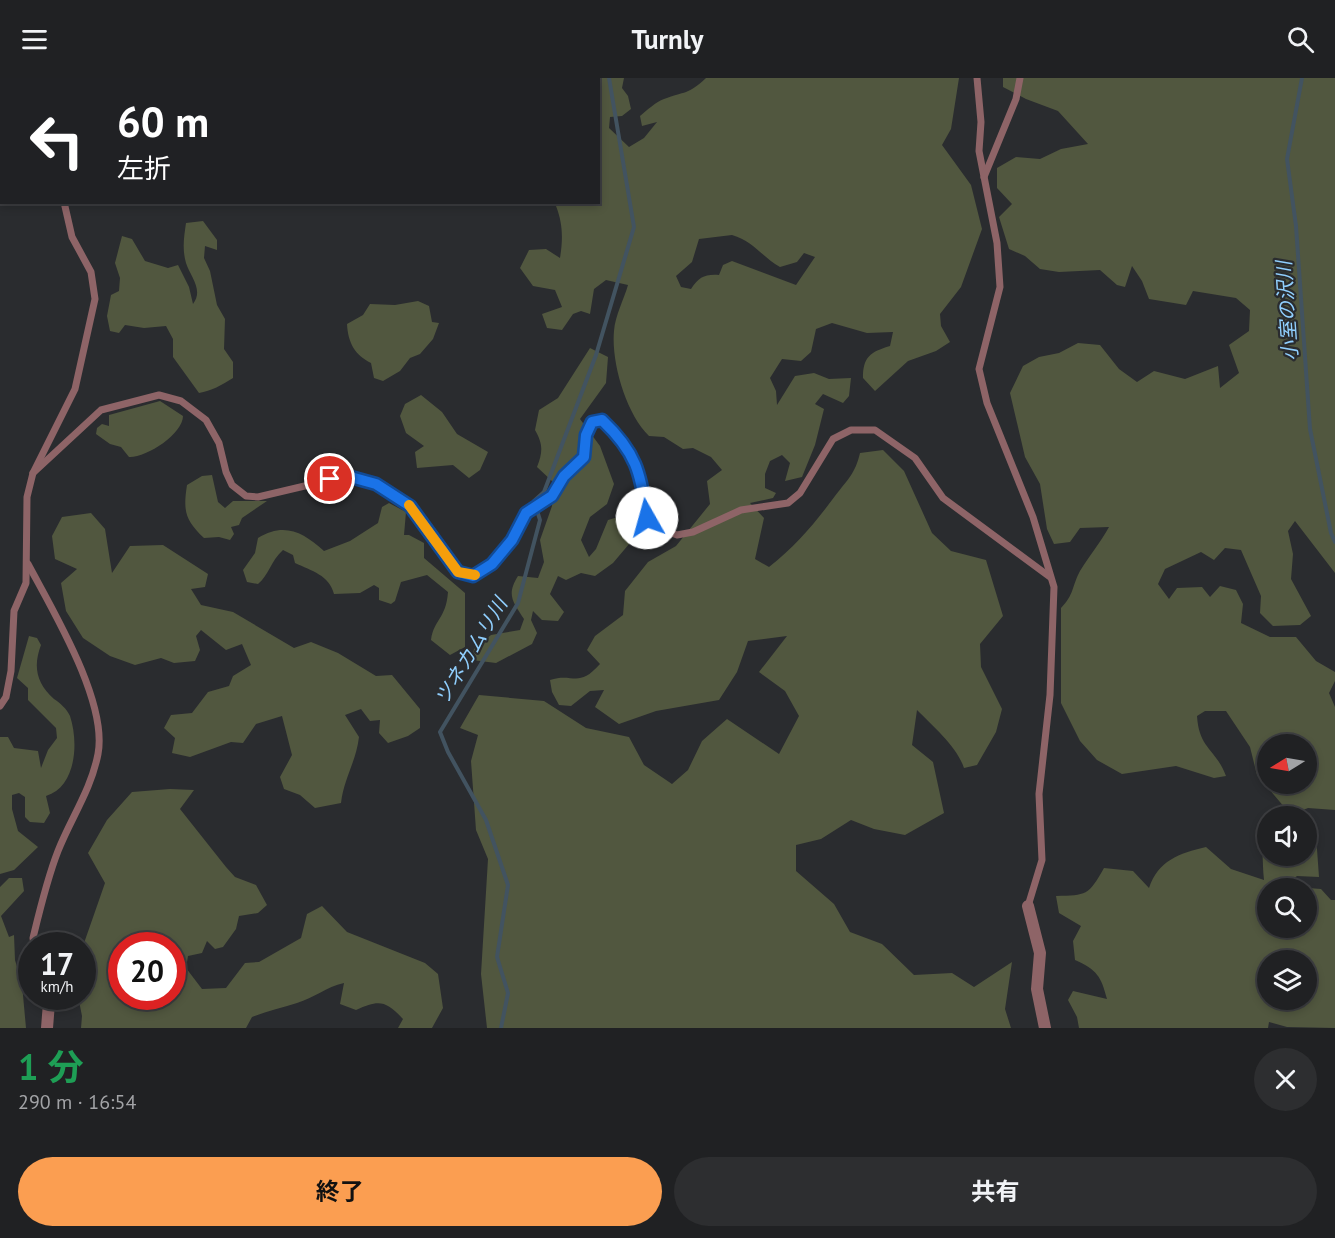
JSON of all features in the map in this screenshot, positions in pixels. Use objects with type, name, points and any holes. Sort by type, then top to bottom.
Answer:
[{"type":"street","points":[[1029,906],[1040,953],[1037,989],[1045,1028]]},
{"type":"street","points":[[47,1028],[48,1010]]},
{"type":"lane","points":[[977,78],[981,122],[979,151],[997,243],[1000,287],[979,369],[987,403],[1033,518],[1054,587],[1050,695],[1039,794],[1042,860],[1029,906]]},
{"type":"lane","points":[[984,177],[1016,99],[1020,78]]},
{"type":"lane","points":[[0,706],[6,697],[11,671],[14,611],[26,583],[28,564],[26,516],[33,472],[75,389],[95,299],[91,272],[72,237],[64,204]]},
{"type":"lane","points":[[33,472],[101,410],[159,395],[181,401],[206,420],[219,442],[226,472],[232,484],[246,496],[258,497],[347,476],[376,484],[410,506],[458,572],[473,576],[492,564],[512,540],[526,513],[552,496],[564,476],[584,457],[586,435],[592,422],[602,420],[632,455],[642,478],[647,518],[655,527],[677,535],[693,532],[741,510],[788,503],[800,493],[833,439],[852,430],[875,430],[915,458],[943,498],[1050,577]]},
{"type":"lane","points":[[28,564],[91,693],[97,716],[99,752],[88,793],[72,820],[44,892],[34,932]]},
{"type":"green space","points":[[600,78],[624,78],[622,88],[628,96],[631,109],[622,116],[610,117],[609,128],[629,147],[644,138],[657,122],[642,126],[640,116],[658,102],[690,90],[706,78],[959,78],[951,129],[942,145],[971,185],[982,229],[961,287],[940,314],[941,326],[950,342],[936,351],[908,361],[875,391],[863,378],[864,365],[873,353],[890,346],[893,332],[867,333],[832,323],[816,329],[811,352],[801,361],[782,359],[770,378],[776,391],[777,405],[795,376],[814,373],[829,379],[851,378],[849,396],[843,403],[823,394],[815,404],[824,409],[815,445],[802,477],[785,481],[790,463],[782,455],[770,461],[765,474],[765,488],[776,493],[773,498],[750,503],[764,518],[755,559],[769,567],[820,516],[850,476],[860,453],[883,450],[904,471],[932,533],[951,551],[986,560],[1003,616],[980,644],[981,667],[1002,709],[996,732],[977,765],[964,768],[951,745],[917,710],[912,745],[933,762],[944,813],[905,835],[874,829],[851,820],[821,839],[796,845],[796,871],[834,904],[850,932],[882,944],[914,975],[952,973],[974,987],[1012,962],[1005,1009],[1011,1028],[487,1028],[481,974],[488,859],[476,830],[471,761],[478,735],[460,728],[479,695],[544,701],[586,728],[629,737],[644,765],[672,784],[688,770],[702,741],[727,719],[779,754],[799,716],[785,691],[759,672],[787,636],[748,641],[737,672],[719,700],[656,711],[619,724],[595,707],[604,690],[590,691],[571,706],[559,705],[552,692],[550,680],[581,678],[600,664],[587,650],[595,636],[623,615],[625,591],[648,562],[676,546],[710,504],[707,481],[722,470],[711,457],[693,448],[683,449],[664,437],[649,436],[633,415],[622,387],[614,344],[616,319],[628,285],[606,280],[594,289],[590,314],[581,311],[573,314],[562,330],[547,328],[542,314],[562,307],[555,290],[533,286],[520,268],[529,250],[546,249],[560,258],[562,232],[556,206],[547,204],[600,204]],"holes":[[[732,235],[751,245],[780,267],[797,262],[804,253],[815,257],[796,285],[732,261],[723,265],[719,275],[703,277],[691,289],[681,287],[676,276],[692,262],[699,239]]]},
{"type":"green space","points":[[1003,78],[1335,78],[1335,573],[1295,521],[1288,531],[1293,554],[1291,579],[1311,616],[1300,625],[1273,626],[1260,613],[1261,596],[1241,550],[1225,548],[1214,560],[1201,552],[1165,569],[1158,584],[1169,599],[1177,588],[1202,587],[1210,597],[1220,586],[1236,590],[1243,604],[1241,623],[1270,637],[1296,637],[1316,661],[1335,672],[1335,681],[1329,693],[1335,707],[1335,810],[1317,809],[1317,806],[1283,806],[1273,794],[1317,794],[1317,734],[1257,734],[1257,775],[1250,747],[1226,711],[1205,711],[1197,716],[1198,727],[1204,742],[1218,760],[1226,776],[1214,778],[1176,766],[1122,774],[1097,760],[1080,741],[1061,703],[1061,608],[1071,595],[1080,571],[1109,527],[1080,528],[1070,542],[1054,544],[1047,529],[1040,484],[1025,457],[1010,393],[1023,366],[1039,357],[1059,353],[1078,343],[1100,345],[1119,369],[1137,382],[1154,371],[1185,379],[1218,366],[1220,388],[1239,373],[1229,345],[1249,331],[1250,310],[1236,298],[1193,291],[1186,305],[1149,299],[1142,281],[1132,266],[1125,287],[1117,285],[1100,270],[1059,272],[1040,269],[1025,256],[1009,249],[999,217],[1012,204],[997,188],[997,168],[1016,157],[1040,159],[1061,149],[1088,144],[1058,111],[1003,87]]},
{"type":"green space","points":[[203,221],[217,240],[217,250],[205,246],[204,258],[210,271],[217,305],[225,319],[224,349],[233,362],[233,378],[208,391],[199,393],[173,357],[173,339],[166,326],[144,328],[125,325],[119,333],[110,331],[107,316],[111,295],[119,291],[120,278],[115,263],[122,236],[132,239],[145,261],[168,268],[178,265],[189,287],[193,304],[197,288],[185,258],[186,223]]},
{"type":"green space","points":[[418,301],[429,306],[432,322],[439,323],[433,339],[420,354],[410,358],[400,371],[383,381],[374,378],[371,363],[357,352],[351,343],[347,324],[363,315],[370,304],[395,305]]},
{"type":"green space","points":[[590,348],[608,357],[606,383],[580,419],[600,446],[614,484],[607,504],[590,517],[581,540],[589,557],[596,549],[608,520],[625,515],[635,537],[613,563],[595,576],[581,573],[566,580],[558,576],[550,594],[564,612],[558,621],[542,620],[533,611],[531,620],[537,633],[532,644],[496,663],[472,660],[474,649],[491,635],[520,630],[524,619],[512,598],[512,588],[518,576],[538,578],[544,562],[540,540],[552,506],[553,482],[537,467],[541,452],[540,440],[535,430],[539,410],[558,398]]},
{"type":"green space","points":[[421,395],[442,412],[457,434],[488,452],[480,470],[469,478],[453,465],[417,468],[415,452],[424,446],[406,433],[400,416],[405,404]]},
{"type":"green space","points":[[160,401],[183,416],[177,430],[170,437],[145,454],[129,457],[121,447],[110,444],[96,434],[97,428],[102,424],[109,426],[109,415]]},
{"type":"green space","points":[[212,475],[218,502],[225,508],[233,501],[267,501],[242,518],[239,525],[231,527],[234,534],[230,540],[219,537],[204,538],[187,515],[185,502],[187,485],[202,476]]},
{"type":"green space","points":[[389,503],[406,512],[404,535],[409,535],[424,543],[424,558],[465,593],[465,647],[450,655],[431,640],[435,627],[443,614],[448,592],[427,575],[401,582],[395,601],[391,604],[379,600],[379,588],[374,585],[360,593],[334,594],[324,578],[295,563],[293,555],[283,550],[258,584],[247,582],[243,570],[255,553],[258,538],[276,531],[293,531],[301,534],[324,551],[350,541],[378,523],[382,507]]},
{"type":"green space","points":[[91,513],[105,529],[112,573],[130,546],[163,545],[208,574],[205,587],[191,589],[201,605],[233,612],[294,648],[311,642],[338,653],[376,676],[392,675],[420,709],[420,728],[408,736],[388,743],[379,733],[380,720],[370,721],[361,709],[345,715],[359,737],[341,803],[315,808],[300,795],[284,789],[280,777],[292,755],[282,716],[256,724],[243,743],[231,742],[190,757],[172,753],[175,738],[164,728],[171,715],[192,713],[208,692],[229,686],[233,676],[251,665],[242,644],[226,650],[201,630],[196,636],[200,650],[195,661],[174,663],[161,658],[135,665],[110,656],[83,638],[66,611],[61,583],[77,569],[55,559],[52,536],[62,517]]},
{"type":"green space","points":[[29,636],[37,638],[41,645],[37,667],[43,687],[70,716],[74,739],[73,763],[64,784],[46,796],[50,813],[44,823],[30,822],[25,817],[25,797],[19,793],[12,795],[12,809],[18,831],[38,847],[14,870],[0,874],[0,737],[8,737],[14,748],[38,751],[41,768],[48,750],[57,738],[56,728],[28,700],[28,688],[17,678]]},
{"type":"green space","points":[[194,790],[180,809],[235,877],[256,885],[267,905],[258,913],[239,916],[236,929],[223,947],[215,949],[207,941],[202,953],[188,956],[186,968],[202,989],[226,988],[245,963],[259,962],[301,938],[307,914],[322,906],[347,932],[425,963],[438,974],[443,1008],[432,1028],[398,1028],[403,1019],[386,1005],[376,1003],[356,1010],[340,1004],[344,983],[303,1001],[252,1017],[246,1028],[81,1028],[81,1010],[96,1010],[96,932],[88,932],[105,883],[88,853],[107,820],[132,792]]},
{"type":"green space","points":[[1206,847],[1231,869],[1258,878],[1257,938],[1317,938],[1317,889],[1321,889],[1331,900],[1335,900],[1335,1028],[1287,1027],[1269,1022],[1268,1028],[1079,1028],[1077,1017],[1068,1000],[1073,991],[1107,999],[1097,975],[1075,960],[1073,941],[1081,926],[1059,913],[1056,896],[1086,892],[1104,868],[1133,871],[1149,888],[1164,865],[1178,855]]},
{"type":"green space","points":[[1317,849],[1319,877],[1264,878],[1263,866],[1317,866]]},
{"type":"green space","points":[[9,878],[22,878],[24,891],[1,916],[9,937],[14,935],[15,960],[18,970],[18,1010],[24,1010],[26,1028],[0,1028],[0,887]]},
{"type":"waterway","name":"ツネカムリ川","points":[[501,1028],[508,993],[497,957],[508,885],[486,820],[448,752],[440,732],[518,603],[540,520],[534,501],[544,492],[596,355],[634,227],[609,78]]},
{"type":"waterway","name":"小室の沢川","points":[[1302,78],[1287,159],[1296,226],[1310,429],[1331,533],[1335,542]]},
{"type":"slow traffic","points":[[409,505],[458,572],[475,575]]},
{"type":"route","points":[[330,479],[347,476],[376,484],[410,506],[458,572],[473,576],[492,564],[512,540],[526,513],[552,496],[564,476],[584,457],[586,435],[592,422],[602,420],[615,432],[632,455],[642,478],[647,518]]}]
